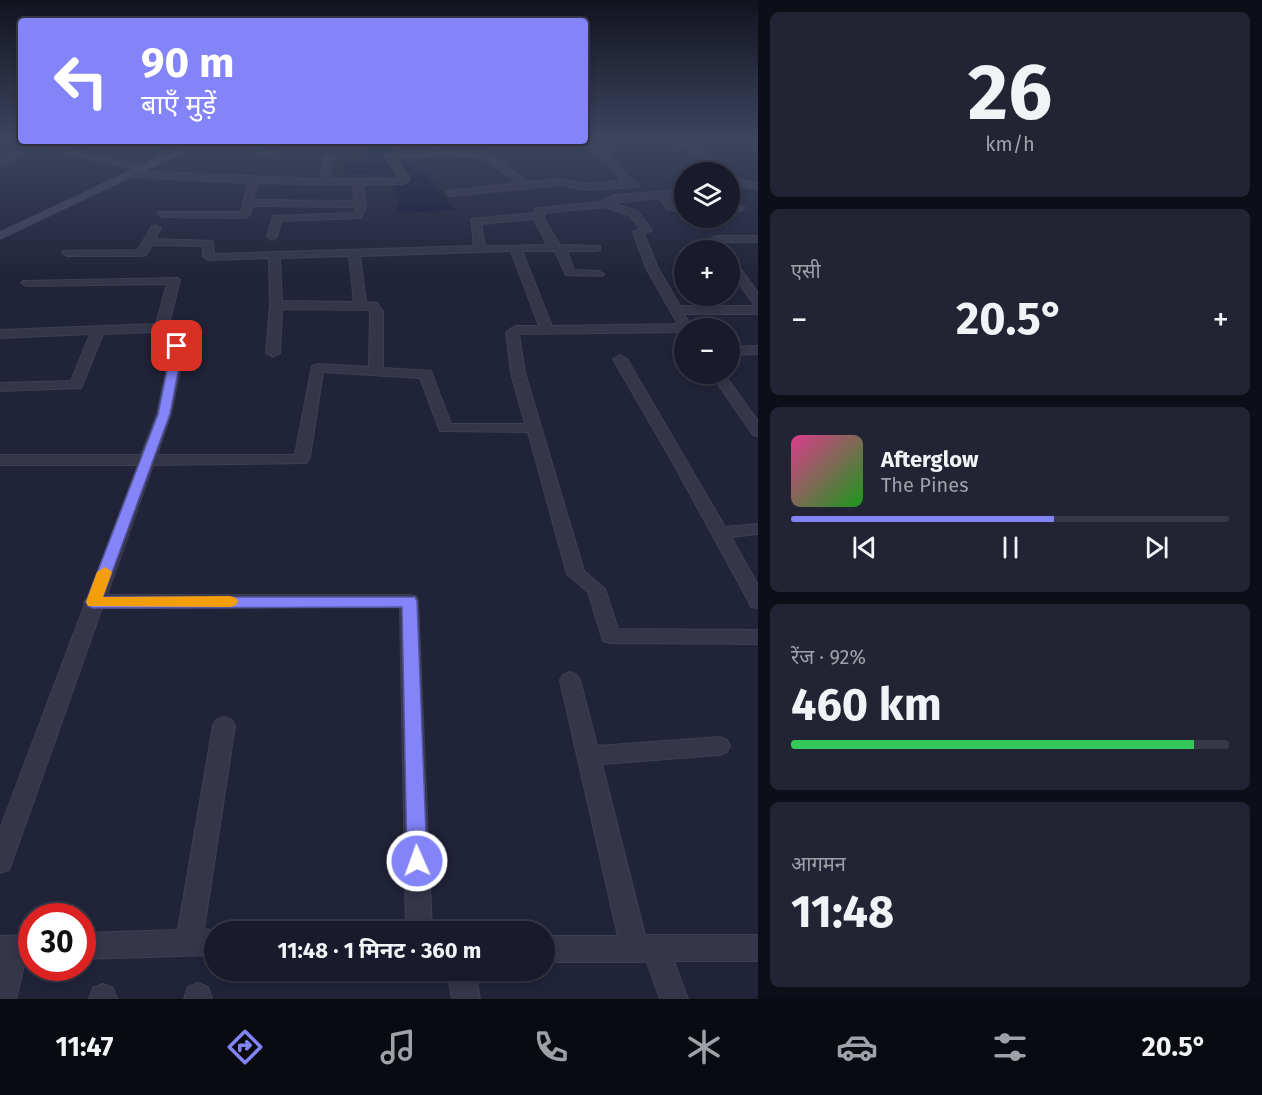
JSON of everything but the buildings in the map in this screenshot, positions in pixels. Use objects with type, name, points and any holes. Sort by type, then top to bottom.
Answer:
[{"type":"main road","points":[[0,236],[105,186]]},
{"type":"street","points":[[162,214],[245,215],[252,186]]},
{"type":"street","points":[[272,237],[274,219],[277,218],[357,216],[361,207],[358,186]]},
{"type":"street","points":[[450,193],[520,186]]},
{"type":"street","points":[[582,186],[602,186]]},
{"type":"street","points":[[639,186],[674,192]]},
{"type":"street","points":[[605,204],[615,198],[661,190]]},
{"type":"street","points":[[661,190],[670,208],[674,208]]},
{"type":"street","points":[[248,203],[359,204]]},
{"type":"street","points":[[598,274],[570,273],[538,216],[539,211],[605,204],[633,213],[647,230],[638,232],[652,268],[680,318]]},
{"type":"street","points":[[480,249],[475,221],[538,216]]},
{"type":"street","points":[[67,254],[141,253],[156,228]]},
{"type":"street","points":[[715,240],[758,239]]},
{"type":"street","points":[[149,242],[209,243],[208,257],[511,248],[596,248]]},
{"type":"street","points":[[511,248],[516,249],[547,330]]},
{"type":"street","points":[[354,252],[360,304]]},
{"type":"street","points":[[273,353],[276,305],[274,255]]},
{"type":"street","points":[[740,276],[758,302]]},
{"type":"street","points":[[0,862],[93,602],[164,414],[178,347],[158,344],[174,280],[27,283]]},
{"type":"street","points":[[276,305],[360,304],[373,306],[377,311],[376,371]]},
{"type":"street","points":[[675,310],[758,310]]},
{"type":"street","points":[[0,334],[162,328]]},
{"type":"street","points":[[674,328],[514,330],[512,332],[518,373],[576,573],[596,589],[610,636],[758,637]]},
{"type":"street","points":[[0,387],[70,387],[76,385],[98,331]]},
{"type":"street","points":[[740,351],[758,350]]},
{"type":"street","points":[[620,359],[758,602]]},
{"type":"street","points":[[0,460],[146,462],[300,460],[318,368],[426,374],[444,428],[535,428]]},
{"type":"street","points":[[724,384],[758,432]]},
{"type":"street","points":[[720,533],[758,529]]},
{"type":"street","points":[[93,602],[409,601],[419,921]]},
{"type":"street","points":[[570,680],[588,756],[646,949],[674,999]]},
{"type":"street","points":[[96,946],[202,942],[224,726]]},
{"type":"street","points":[[588,756],[719,746]]},
{"type":"street","points":[[555,949],[758,948]]},
{"type":"street","points":[[3,988],[15,949]]},
{"type":"street","points":[[463,981],[466,999]]},
{"type":"shaded area","points":[[392,186],[435,186],[455,210],[402,213],[397,209],[400,200]]},
{"type":"slow traffic","points":[[105,572],[93,602],[230,601]]},
{"type":"route","points":[[177,346],[164,414],[93,602],[408,600],[417,861]]}]
